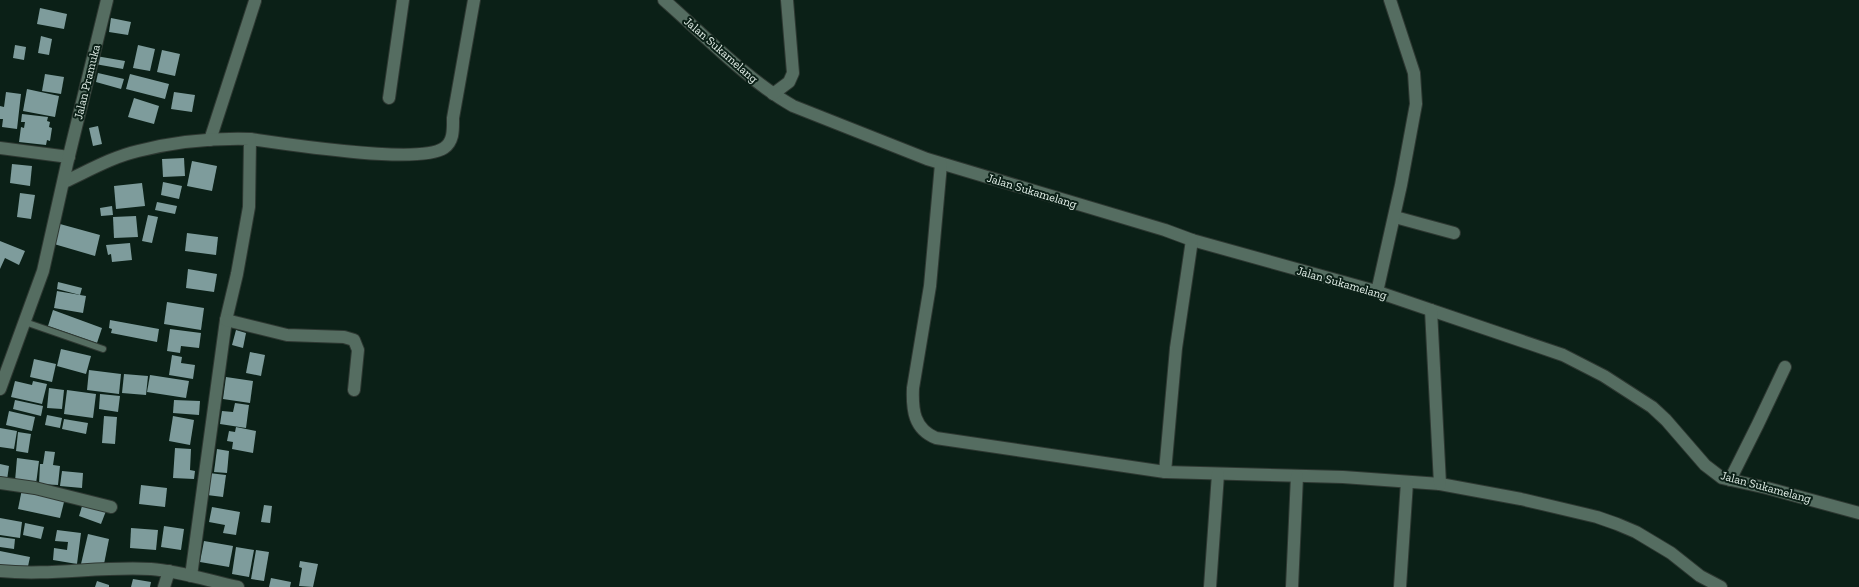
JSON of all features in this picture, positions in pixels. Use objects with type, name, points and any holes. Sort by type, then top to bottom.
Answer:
[{"type":"street","name":"Jalan Pramuka","points":[[0,389],[43,271],[107,0]]},
{"type":"street","points":[[389,98],[403,0]]},
{"type":"street","points":[[0,148],[66,170],[91,169],[137,151],[177,143],[210,140],[250,139],[339,151],[393,154],[432,154],[444,148],[451,141],[474,0]]},
{"type":"street","name":"Jalan Sukamelang","points":[[664,0],[776,96],[794,106],[941,164],[1165,230],[1192,240],[1377,292],[1563,355],[1604,376],[1652,407],[1666,420],[1705,465],[1722,478],[1859,513]]},
{"type":"street","points":[[776,96],[789,82],[793,73],[787,0]]},
{"type":"street","points":[[1377,292],[1395,217],[1416,104],[1414,73],[1390,0]]},
{"type":"street","points":[[210,140],[254,2]]},
{"type":"street","points":[[191,576],[226,320],[237,274],[249,207],[250,139]]},
{"type":"street","points":[[941,164],[930,286],[913,388],[914,410],[920,427],[928,435],[936,438],[1165,472],[1297,476],[1440,484],[1521,499],[1597,517],[1636,532],[1671,553],[1691,570],[1721,587]]},
{"type":"street","points":[[1395,217],[1454,233]]},
{"type":"street","points":[[1165,472],[1176,348],[1192,240]]},
{"type":"street","points":[[1431,310],[1440,484]]},
{"type":"street","points":[[226,320],[287,335],[344,337],[354,340],[358,350],[354,390]]},
{"type":"street","points":[[1730,480],[1785,368]]},
{"type":"street","points":[[1210,587],[1218,474]]},
{"type":"street","points":[[1292,587],[1297,476]]},
{"type":"street","points":[[1400,587],[1407,482]]},
{"type":"street","points":[[0,483],[35,488],[111,506]]},
{"type":"street","points":[[0,571],[46,573],[149,569],[169,571],[238,587]]},
{"type":"street","points":[[164,587],[169,571]]},
{"type":"lane","points":[[25,322],[103,348]]},
{"type":"building","points":[[40,8],[67,14],[64,29],[37,24]]},
{"type":"building","points":[[111,18],[131,22],[128,35],[109,32]]},
{"type":"building","points":[[41,36],[52,39],[49,55],[38,53]]},
{"type":"building","points":[[15,45],[26,47],[24,60],[13,58]]},
{"type":"building","points":[[138,45],[155,49],[150,71],[133,68]]},
{"type":"building","points":[[162,50],[180,54],[175,76],[157,72]]},
{"type":"building","points":[[96,56],[125,61],[123,69],[95,64]]},
{"type":"building","points":[[98,73],[124,79],[121,89],[96,82]]},
{"type":"building","points":[[45,74],[64,77],[61,94],[42,91]]},
{"type":"building","points":[[130,74],[169,84],[165,99],[126,89]]},
{"type":"building","points":[[27,89],[59,96],[55,117],[23,111]]},
{"type":"building","points":[[6,92],[21,94],[17,129],[2,127],[3,119],[0,119],[0,106],[4,107]]},
{"type":"building","points":[[174,92],[195,95],[192,112],[171,109]]},
{"type":"building","points":[[134,98],[159,106],[154,124],[128,117]]},
{"type":"building","points":[[22,114],[48,117],[47,121],[50,122],[49,127],[52,128],[50,141],[47,140],[46,145],[19,142],[21,127],[24,128],[25,122],[21,122]]},
{"type":"building","points":[[98,126],[102,144],[93,146],[89,128]]},
{"type":"building","points":[[184,158],[185,176],[163,177],[162,159]]},
{"type":"building","points":[[192,161],[217,166],[212,191],[187,186]]},
{"type":"building","points":[[12,164],[32,166],[30,186],[10,183]]},
{"type":"building","points":[[163,182],[182,186],[179,199],[161,195]]},
{"type":"building","points":[[142,183],[145,206],[116,209],[114,186]]},
{"type":"building","points":[[20,193],[35,195],[31,219],[17,217]]},
{"type":"building","points":[[157,202],[177,206],[175,214],[155,210]]},
{"type":"building","points":[[112,206],[113,215],[101,216],[100,208]]},
{"type":"building","points":[[148,215],[158,217],[152,243],[142,241]]},
{"type":"building","points":[[136,216],[138,237],[114,238],[113,217]]},
{"type":"building","points":[[60,224],[100,235],[95,256],[54,244]]},
{"type":"building","points":[[187,233],[218,237],[216,255],[185,251]]},
{"type":"building","points":[[0,241],[25,251],[19,265],[5,258],[0,269]]},
{"type":"building","points":[[130,243],[132,260],[112,262],[111,254],[108,255],[106,245]]},
{"type":"building","points":[[188,269],[217,274],[214,292],[186,288]]},
{"type":"building","points":[[58,282],[82,288],[80,295],[57,289]]},
{"type":"building","points":[[57,291],[86,296],[83,313],[54,308]]},
{"type":"building","points":[[167,302],[204,308],[201,330],[164,324]]},
{"type":"building","points":[[53,310],[102,328],[97,343],[48,326]]},
{"type":"building","points":[[110,320],[159,329],[157,342],[111,333],[112,329],[109,328]]},
{"type":"building","points":[[170,329],[201,333],[199,348],[181,346],[180,353],[167,351]]},
{"type":"building","points":[[236,330],[246,333],[243,348],[232,345]]},
{"type":"building","points":[[61,349],[91,356],[86,374],[57,366]]},
{"type":"building","points":[[250,352],[265,355],[261,376],[246,373]]},
{"type":"building","points":[[172,355],[182,357],[181,363],[195,365],[193,379],[169,375]]},
{"type":"building","points":[[34,359],[56,364],[52,382],[30,377]]},
{"type":"building","points":[[89,370],[121,374],[119,394],[87,390]]},
{"type":"building","points":[[124,374],[148,376],[146,395],[122,393]]},
{"type":"building","points":[[150,375],[189,381],[186,398],[147,392]]},
{"type":"building","points":[[226,377],[253,381],[250,403],[223,399]]},
{"type":"building","points":[[15,381],[32,385],[33,381],[47,384],[42,404],[11,397]]},
{"type":"building","points":[[49,388],[64,390],[62,409],[47,408]]},
{"type":"building","points":[[67,390],[96,394],[93,418],[64,414]]},
{"type":"building","points":[[100,394],[120,396],[118,412],[99,409]]},
{"type":"building","points":[[15,400],[43,406],[41,416],[13,409]]},
{"type":"building","points":[[174,400],[200,401],[199,415],[173,413]]},
{"type":"building","points":[[235,403],[249,405],[246,428],[220,424],[222,411],[233,412]]},
{"type":"building","points":[[9,411],[35,417],[32,431],[6,425]]},
{"type":"building","points":[[47,415],[62,418],[60,428],[45,425]]},
{"type":"building","points":[[104,416],[117,417],[115,444],[102,443]]},
{"type":"building","points":[[173,416],[194,420],[190,445],[169,441]]},
{"type":"building","points":[[64,419],[88,423],[86,434],[62,429]]},
{"type":"building","points":[[236,427],[256,431],[253,453],[232,449],[233,442],[227,441],[229,431],[235,432]]},
{"type":"building","points":[[0,428],[17,431],[14,449],[0,447]]},
{"type":"building","points":[[18,432],[31,434],[28,453],[16,451]]},
{"type":"building","points":[[175,448],[191,449],[190,470],[195,471],[194,479],[173,478]]},
{"type":"building","points":[[217,449],[229,451],[227,473],[214,472]]},
{"type":"building","points":[[45,451],[55,452],[53,465],[60,466],[58,485],[39,484],[40,464],[43,464]]},
{"type":"building","points":[[17,458],[39,461],[36,484],[15,481]]},
{"type":"building","points":[[0,464],[9,466],[7,480],[0,479]]},
{"type":"building","points":[[62,471],[83,473],[82,488],[60,486]]},
{"type":"building","points":[[209,473],[226,475],[223,497],[207,495]]},
{"type":"building","points":[[141,485],[167,488],[165,507],[139,504]]},
{"type":"building","points":[[22,489],[65,498],[60,518],[18,509]]},
{"type":"building","points":[[83,503],[106,511],[101,524],[79,516]]},
{"type":"building","points":[[264,505],[272,506],[270,523],[261,522]]},
{"type":"building","points":[[212,507],[240,512],[236,535],[223,533],[225,525],[209,522]]},
{"type":"building","points":[[0,518],[22,522],[20,538],[0,535]]},
{"type":"building","points":[[25,523],[44,527],[41,539],[23,535]]},
{"type":"building","points":[[164,526],[184,529],[181,550],[161,547]]},
{"type":"building","points":[[131,528],[158,530],[156,550],[130,548]]},
{"type":"building","points":[[57,530],[81,533],[77,564],[53,560],[54,548],[67,550],[68,542],[55,541]]},
{"type":"building","points":[[88,534],[109,539],[103,569],[81,564]]},
{"type":"building","points":[[0,537],[15,539],[14,549],[0,547]]},
{"type":"building","points":[[204,541],[233,546],[229,567],[200,562]]},
{"type":"building","points":[[236,547],[254,550],[249,577],[232,574]]},
{"type":"building","points":[[256,550],[269,552],[264,581],[251,579]]},
{"type":"building","points":[[0,551],[30,557],[27,571],[0,565]]},
{"type":"building","points":[[300,561],[318,564],[313,587],[299,586],[302,568],[299,567]]},
{"type":"building","points":[[271,578],[291,582],[290,587],[269,587]]},
{"type":"building","points":[[133,579],[151,582],[150,587],[131,587]]},
{"type":"building","points":[[97,581],[109,585],[109,587],[95,587]]}]
